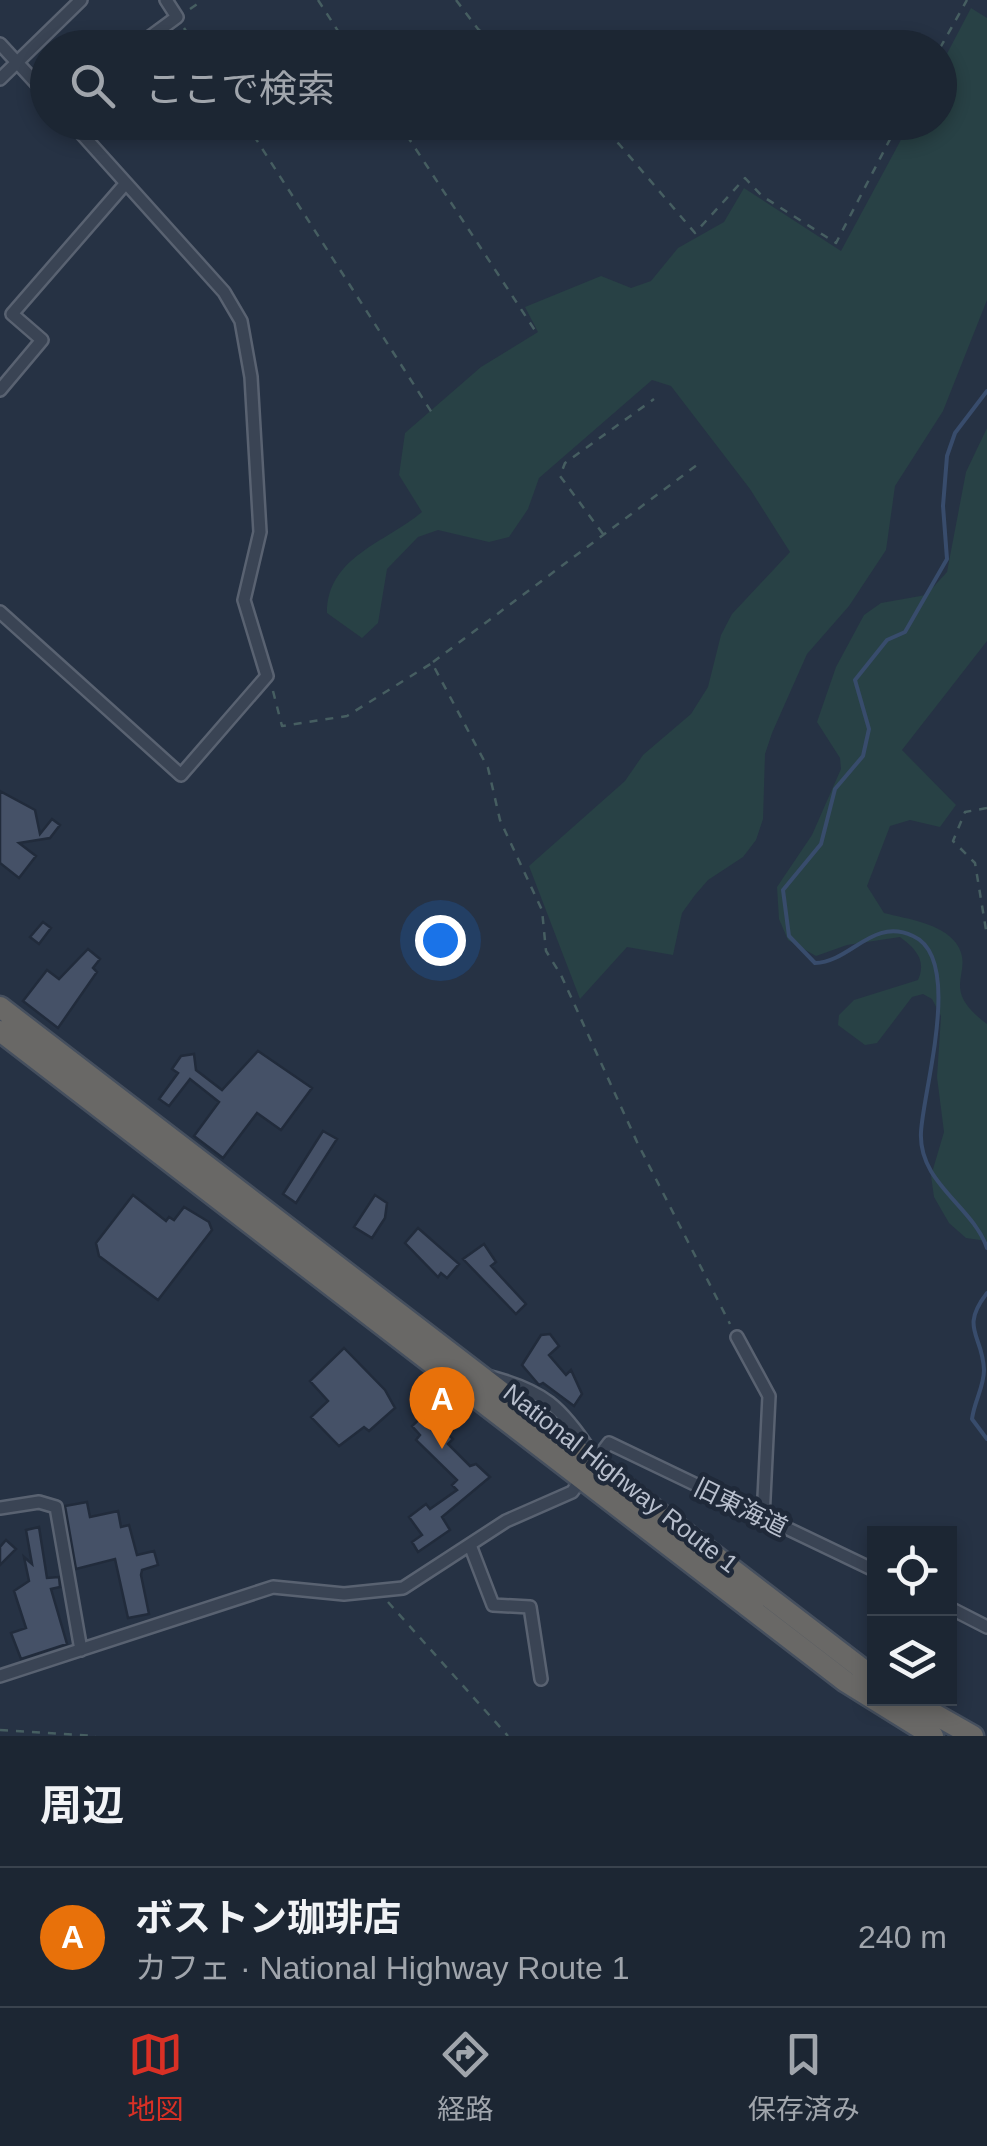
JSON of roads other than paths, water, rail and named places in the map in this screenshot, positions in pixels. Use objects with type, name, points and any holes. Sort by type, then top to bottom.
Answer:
[{"type":"highway","name":"National Highway Route 1","points":[[0,1007],[165,1146],[584,1480],[867,1680]]},
{"type":"highway","name":"National Highway Route 1","points":[[0,1032],[165,1146]]},
{"type":"highway","name":"National Highway Route 1","points":[[219,1188],[598,1462],[867,1673]]},
{"type":"highway","name":"National Highway Route 1","points":[[902,1706],[932,1736]]},
{"type":"highway","name":"National Highway Route 1","points":[[906,1706],[973,1736]]},
{"type":"street","points":[[50,30],[81,0]]},
{"type":"street","points":[[159,30],[177,17],[166,0]]},
{"type":"street","points":[[0,44],[30,76]]},
{"type":"street","points":[[0,79],[30,49]]},
{"type":"street","points":[[0,612],[182,775],[267,676],[244,600],[260,532],[251,377],[242,321],[224,292],[87,140]]},
{"type":"street","points":[[0,390],[42,340],[12,314],[126,183]]},
{"type":"street","points":[[738,1337],[769,1396],[762,1518]]},
{"type":"street","points":[[0,1676],[273,1587],[344,1594],[402,1588],[506,1521],[572,1492],[598,1462],[572,1419],[520,1384],[478,1374]]},
{"type":"street","name":"旧東海道","points":[[598,1462],[609,1443],[632,1450],[762,1518],[867,1567]]},
{"type":"street","points":[[0,1508],[40,1502],[56,1507],[81,1650]]},
{"type":"street","points":[[470,1544],[493,1604],[530,1608],[541,1679]]},
{"type":"street","points":[[957,1612],[987,1628]]},
{"type":"waterway","points":[[987,391],[955,433],[947,456],[943,506],[947,559],[905,632],[887,640],[855,680],[869,729],[863,756],[835,789],[821,844],[783,890],[789,936],[815,963],[840,956],[885,932],[913,936],[928,949],[936,970],[938,997],[922,1150],[937,1180],[970,1219],[987,1248]]},
{"type":"waterway","points":[[987,1293],[973,1324],[984,1370],[972,1419],[987,1439]]},
{"type":"place","name":"ボストン珈琲店","points":[[442,1449]]}]
